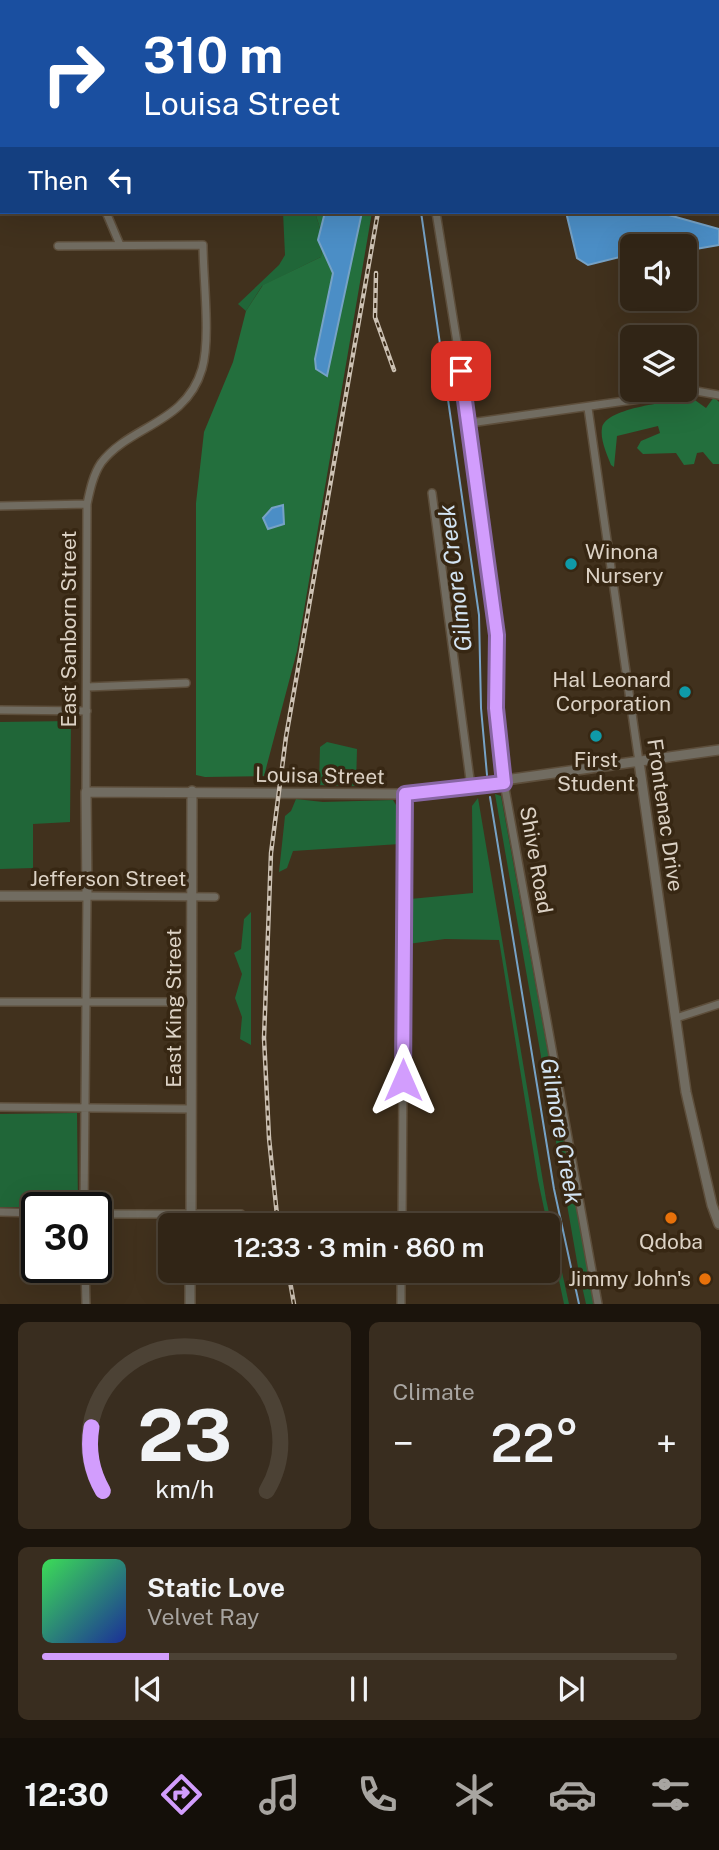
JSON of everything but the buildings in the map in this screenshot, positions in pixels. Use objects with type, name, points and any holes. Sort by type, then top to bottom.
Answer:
[{"type":"street","points":[[107,214],[120,245]]},
{"type":"street","name":"Shive Road","points":[[436,214],[470,423],[497,635],[496,708],[504,783],[598,1304]]},
{"type":"street","name":"East Sanborn Street","points":[[58,246],[202,245],[205,347],[202,370],[188,397],[172,414],[125,443],[102,462],[92,480],[87,504],[85,1192]]},
{"type":"street","points":[[470,423],[696,391],[719,396]]},
{"type":"street","name":"Frontenac Drive","points":[[588,408],[686,1092],[712,1205],[719,1224]]},
{"type":"street","points":[[432,493],[471,787]]},
{"type":"street","points":[[0,506],[87,504]]},
{"type":"street","points":[[87,687],[186,683]]},
{"type":"street","points":[[0,710],[86,711]]},
{"type":"street","name":"Louisa Street","points":[[86,792],[405,794],[504,783],[719,750]]},
{"type":"street","name":"East King Street","points":[[191,1213],[192,791]]},
{"type":"street","points":[[402,1213],[405,794]]},
{"type":"street","name":"Jefferson Street","points":[[0,896],[215,897]]},
{"type":"street","points":[[0,1002],[191,1002]]},
{"type":"street","points":[[676,1018],[719,1004]]},
{"type":"street","points":[[0,1107],[191,1109]]},
{"type":"street","points":[[0,1212],[21,1213]]},
{"type":"street","points":[[112,1214],[158,1213]]},
{"type":"street","points":[[85,1283],[86,1304]]},
{"type":"street","points":[[190,1283],[190,1304]]},
{"type":"street","points":[[401,1283],[401,1304]]},
{"type":"green space","points":[[283,214],[316,214],[323,238],[321,257],[262,286],[246,311],[238,304],[279,265],[285,255]]},
{"type":"green space","points":[[316,214],[372,214],[297,651],[264,776],[196,775],[196,503],[204,432],[233,362],[246,311],[263,285],[321,257],[323,238]]},
{"type":"green space","points":[[714,397],[719,402],[719,464],[713,464],[703,452],[697,453],[694,464],[684,465],[676,453],[643,454],[637,448],[641,441],[660,433],[658,426],[617,436],[614,467],[611,465],[603,442],[602,428],[606,421],[615,415],[669,402],[697,402],[706,408]]},
{"type":"green space","points":[[71,721],[70,822],[33,824],[33,868],[0,869],[0,722]]},
{"type":"green space","points":[[327,742],[357,749],[356,786],[319,785],[320,747]]},
{"type":"green space","points":[[495,794],[501,796],[594,1304],[586,1304],[579,1273]]},
{"type":"green space","points":[[478,798],[549,1213],[545,1213],[538,1180],[499,940],[445,939],[408,944],[410,899],[473,893],[472,806]]},
{"type":"green space","points":[[296,799],[323,802],[393,800],[398,808],[400,844],[293,851],[287,868],[279,872],[285,816],[291,811]]},
{"type":"green space","points":[[251,912],[251,1045],[240,1039],[242,1017],[235,998],[242,974],[234,953],[241,949],[244,919]]},
{"type":"green space","points":[[77,1113],[78,1192],[21,1192],[21,1207],[0,1207],[0,1114]]},
{"type":"green space","points":[[560,1263],[569,1304],[564,1304],[560,1283]]},
{"type":"water","points":[[324,214],[362,214],[327,376],[316,369],[315,359],[333,273],[318,240]]},
{"type":"water","points":[[566,214],[665,214],[719,229],[719,245],[697,249],[697,234],[620,234],[620,257],[588,265],[577,258]]},
{"type":"water","points":[[283,505],[284,524],[268,529],[263,518],[272,508]]},
{"type":"waterway","name":"Gilmore Creek","points":[[421,214],[479,615],[481,708],[487,775]]},
{"type":"waterway","name":"Gilmore Creek","points":[[490,797],[554,1189],[579,1304]]},
{"type":"railway","points":[[277,1213],[269,1138],[264,1038],[271,853],[286,737],[378,214]]},
{"type":"railway","points":[[376,273],[375,317],[394,370]]},
{"type":"railway","points":[[290,1283],[294,1304]]},
{"type":"place","name":"Winona Nursery","points":[[571,564]]},
{"type":"place","name":"Hal Leonard Corporation","points":[[685,692]]},
{"type":"place","name":"First Student","points":[[596,736]]},
{"type":"place","name":"Qdoba","points":[[671,1218]]},
{"type":"place","name":"Jimmy John's","points":[[705,1279]]},
{"type":"route","points":[[403,1080],[405,794],[504,783],[496,708],[497,635],[461,371]]}]
